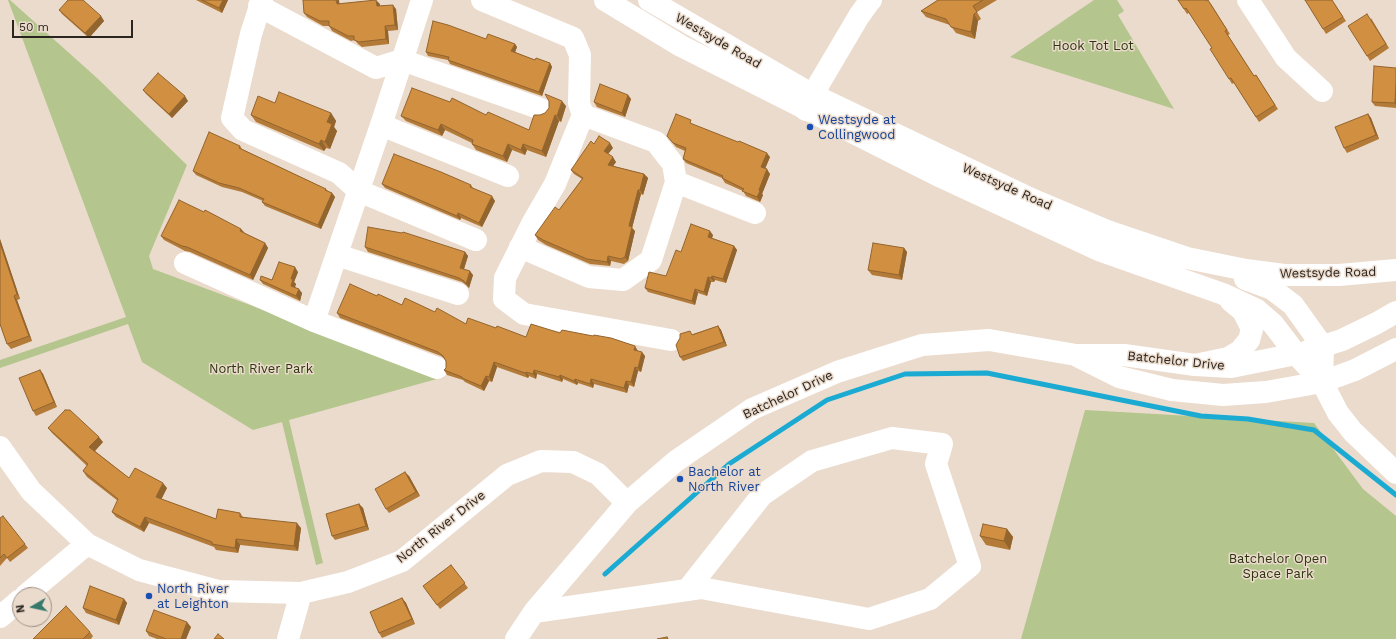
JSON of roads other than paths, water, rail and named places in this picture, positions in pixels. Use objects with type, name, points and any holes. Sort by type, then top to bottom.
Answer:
[{"type":"street","points":[[314,321],[422,0]]},
{"type":"street","points":[[482,0],[572,38],[580,55],[579,103],[583,115],[555,184],[520,247],[505,278],[504,299],[524,314],[671,340]]},
{"type":"street","name":"Westsyde Road","points":[[605,0],[681,46],[1107,231],[1187,258],[1246,270],[1284,275],[1339,275],[1396,270]]},
{"type":"street","name":"Westsyde Road","points":[[649,0],[809,102],[938,175],[1101,251],[1223,294],[1257,310],[1273,324],[1296,354],[1322,382]]},
{"type":"street","points":[[809,102],[859,16],[871,0]]},
{"type":"street","points":[[1248,0],[1286,58],[1322,91]]},
{"type":"street","points":[[476,240],[359,190],[339,174],[244,130],[232,118],[251,34],[260,3],[376,68],[402,60],[541,109]]},
{"type":"street","points":[[520,247],[589,278],[623,280],[651,260],[676,182],[673,164],[656,142],[583,115]]},
{"type":"street","points":[[381,125],[508,176]]},
{"type":"street","points":[[676,182],[755,213]]},
{"type":"street","points":[[337,255],[458,294]]},
{"type":"street","points":[[1187,258],[1272,289],[1293,305],[1323,347],[1322,382],[1338,412],[1353,432],[1396,473]]},
{"type":"street","points":[[185,262],[314,321],[437,368]]},
{"type":"street","points":[[1196,365],[1228,358],[1240,351],[1249,340],[1252,329],[1243,311],[1223,294]]},
{"type":"street","name":"Batchelor Drive","points":[[516,639],[534,612],[627,503],[676,461],[752,409],[837,372],[922,345],[989,340],[1076,355],[1124,355],[1196,365],[1231,367],[1323,347],[1342,340],[1396,312]]},
{"type":"street","name":"Batchelor Drive","points":[[1076,355],[1119,377],[1172,390],[1223,395],[1266,392],[1322,382],[1355,370],[1396,348]]},
{"type":"street","points":[[534,612],[701,588],[869,619],[930,599],[970,566],[936,464],[942,444],[892,438],[812,462],[762,495],[688,589]]},
{"type":"street","name":"North River Drive","points":[[0,448],[31,492],[87,544],[139,570],[218,591],[301,593],[348,582],[402,561],[507,474],[541,461],[573,462],[598,474],[627,503]]},
{"type":"street","points":[[36,587],[87,544]]},
{"type":"street","points":[[288,639],[301,593]]},
{"type":"street","points":[[0,618],[12,607]]},
{"type":"waterway","points":[[605,574],[729,464],[827,400],[905,374],[987,373],[1201,416],[1248,419],[1314,430],[1396,495]]},
{"type":"place","name":"Westsyde at Collingwood","points":[[810,127]]},
{"type":"place","name":"Bachelor at North River","points":[[680,479]]},
{"type":"place","name":"North River at Leighton","points":[[149,596]]},
{"type":"park label","name":"Hook Tot Lot","points":[[1093,46]]},
{"type":"park label","name":"North River Park","points":[[261,369]]},
{"type":"park label","name":"Batchelor Open Space Park","points":[[1278,566]]}]
